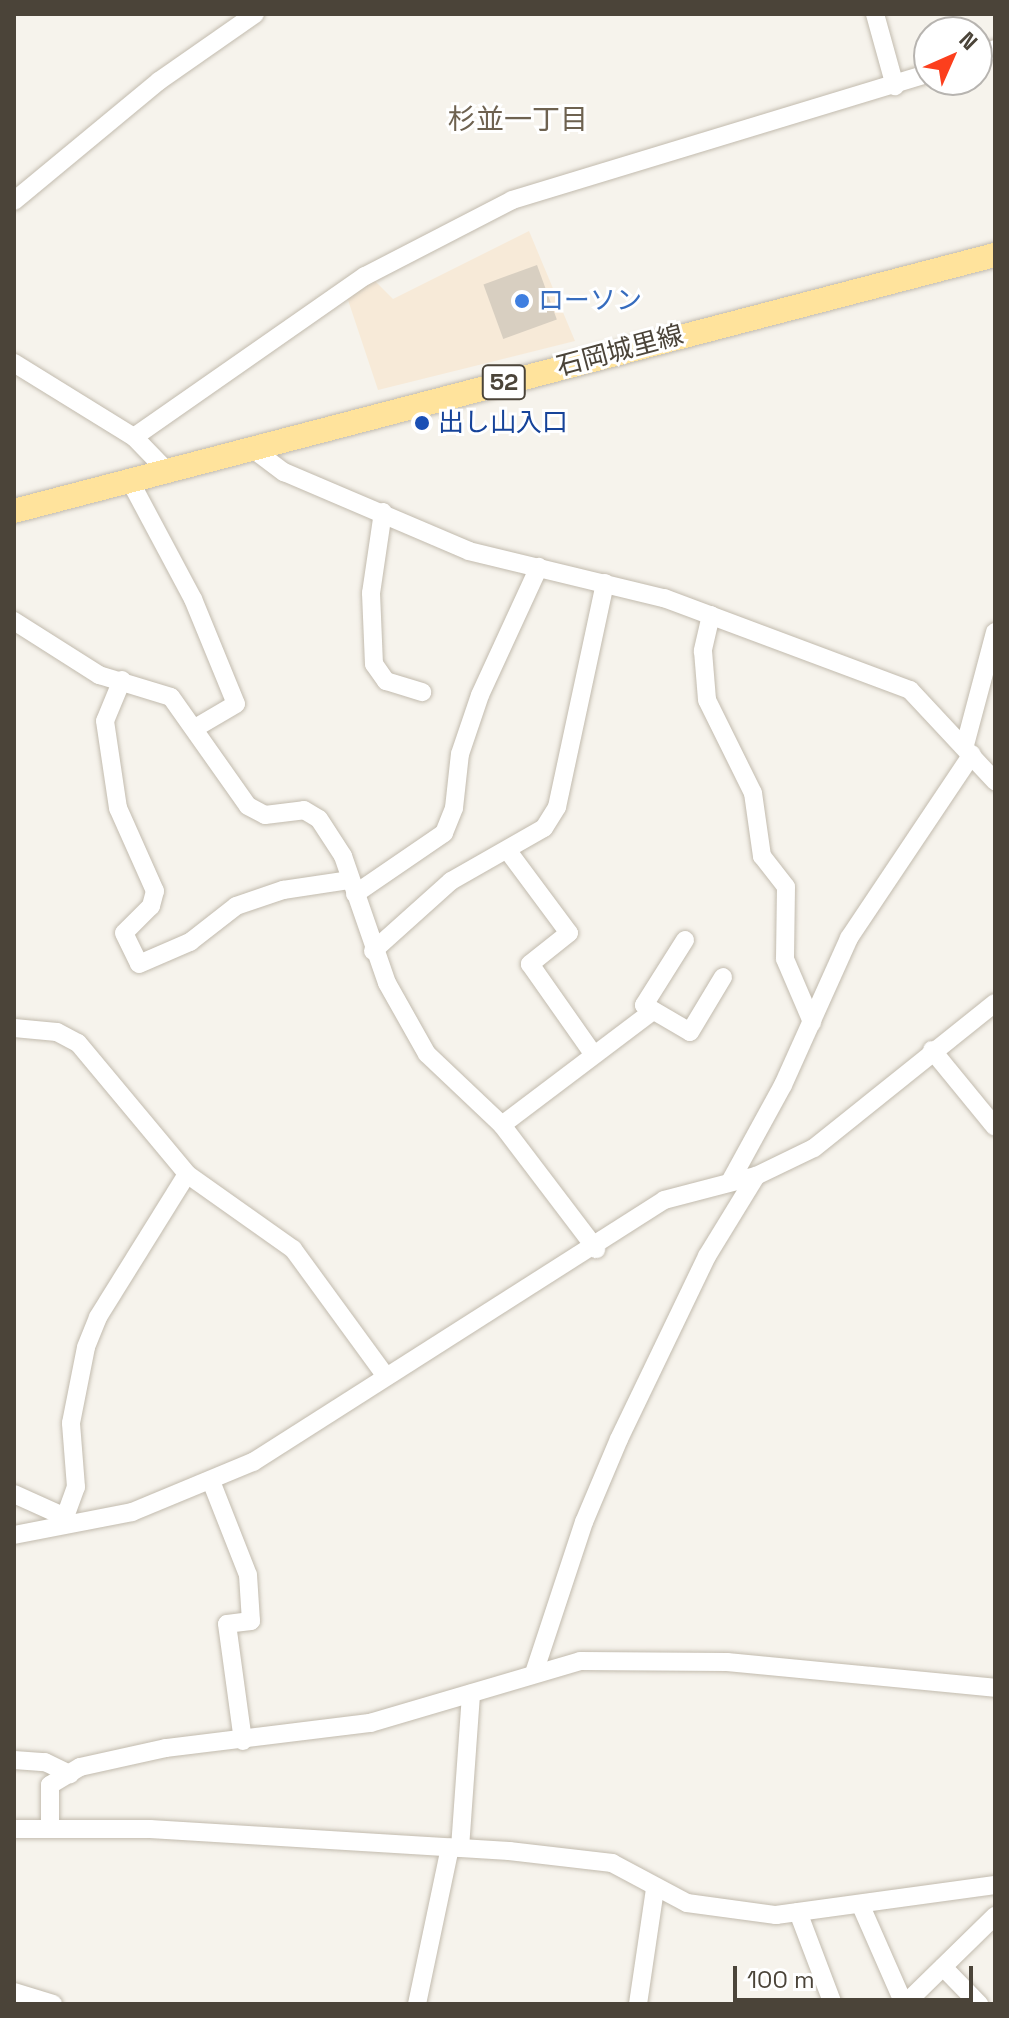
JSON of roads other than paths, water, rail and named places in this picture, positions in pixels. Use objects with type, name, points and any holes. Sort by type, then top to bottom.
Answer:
[{"type":"main road","name":"石岡城里線","points":[[14,511],[995,255]]},
{"type":"street","points":[[14,201],[159,81],[255,14]]},
{"type":"street","points":[[875,14],[895,86]]},
{"type":"street","points":[[134,437],[365,276],[512,200],[753,122],[913,79]]},
{"type":"street","points":[[14,363],[134,437],[167,471]]},
{"type":"street","points":[[253,449],[284,472],[469,551],[605,583],[711,615],[910,690],[995,781]]},
{"type":"street","points":[[130,481],[193,599],[236,704],[197,727]]},
{"type":"street","points":[[383,512],[371,593],[374,664],[386,681],[422,692]]},
{"type":"street","points":[[122,680],[105,721],[118,808],[155,891],[151,906],[124,933],[139,964],[190,942],[236,906],[283,890],[352,887],[444,833],[454,808],[460,754],[480,695],[539,567]]},
{"type":"street","points":[[373,951],[451,881],[544,828],[557,807],[605,583]]},
{"type":"street","points":[[711,615],[703,651],[707,700],[753,793],[762,856],[786,887],[785,959],[812,1022]]},
{"type":"street","points":[[14,621],[99,675],[171,697],[197,727],[248,806],[265,815],[304,810],[319,819],[352,887],[373,951],[427,1054],[502,1125],[596,1249]]},
{"type":"street","points":[[731,1180],[812,1022],[849,938],[968,750],[995,632]]},
{"type":"street","points":[[508,851],[569,933],[530,964],[594,1055]]},
{"type":"street","points":[[685,940],[644,1005],[690,1032],[723,977]]},
{"type":"street","points":[[14,1535],[65,1520],[132,1512],[211,1481],[276,1449],[385,1375],[596,1249],[664,1200],[731,1180],[756,1176],[814,1148],[932,1050],[995,1003]]},
{"type":"street","points":[[502,1125],[653,1011]]},
{"type":"street","points":[[14,1028],[57,1032],[78,1043],[187,1174],[293,1249],[385,1375]]},
{"type":"street","points":[[932,1050],[995,1127]]},
{"type":"street","points":[[65,1520],[76,1487],[71,1423],[86,1347],[98,1317],[187,1174]]},
{"type":"street","points":[[535,1670],[584,1522],[619,1439],[697,1275],[756,1176]]},
{"type":"street","points":[[211,1481],[248,1575],[251,1621],[227,1624],[243,1741]]},
{"type":"street","points":[[14,1494],[65,1520]]},
{"type":"street","points":[[50,1827],[50,1785],[70,1774],[152,1750],[370,1723],[535,1670],[580,1661],[727,1662],[995,1688]]},
{"type":"street","points":[[417,2004],[455,1847],[471,1693]]},
{"type":"street","points":[[14,1760],[45,1762],[70,1774]]},
{"type":"street","points":[[14,1829],[50,1827],[455,1847],[612,1863],[655,1889],[687,1903],[798,1912],[861,1906],[995,1885]]},
{"type":"street","points":[[638,2004],[655,1889]]},
{"type":"street","points":[[861,1906],[905,2004],[995,1916]]},
{"type":"street","points":[[798,1912],[833,2004]]},
{"type":"street","points":[[943,1967],[979,2004]]},
{"type":"street","points":[[14,1992],[53,2004]]},
{"type":"place","name":"ローソン","points":[[522,301]]},
{"type":"place","name":"出し山入口","points":[[422,423]]},
{"type":"district","name":"杉並一丁目","points":[[518,119]]}]
